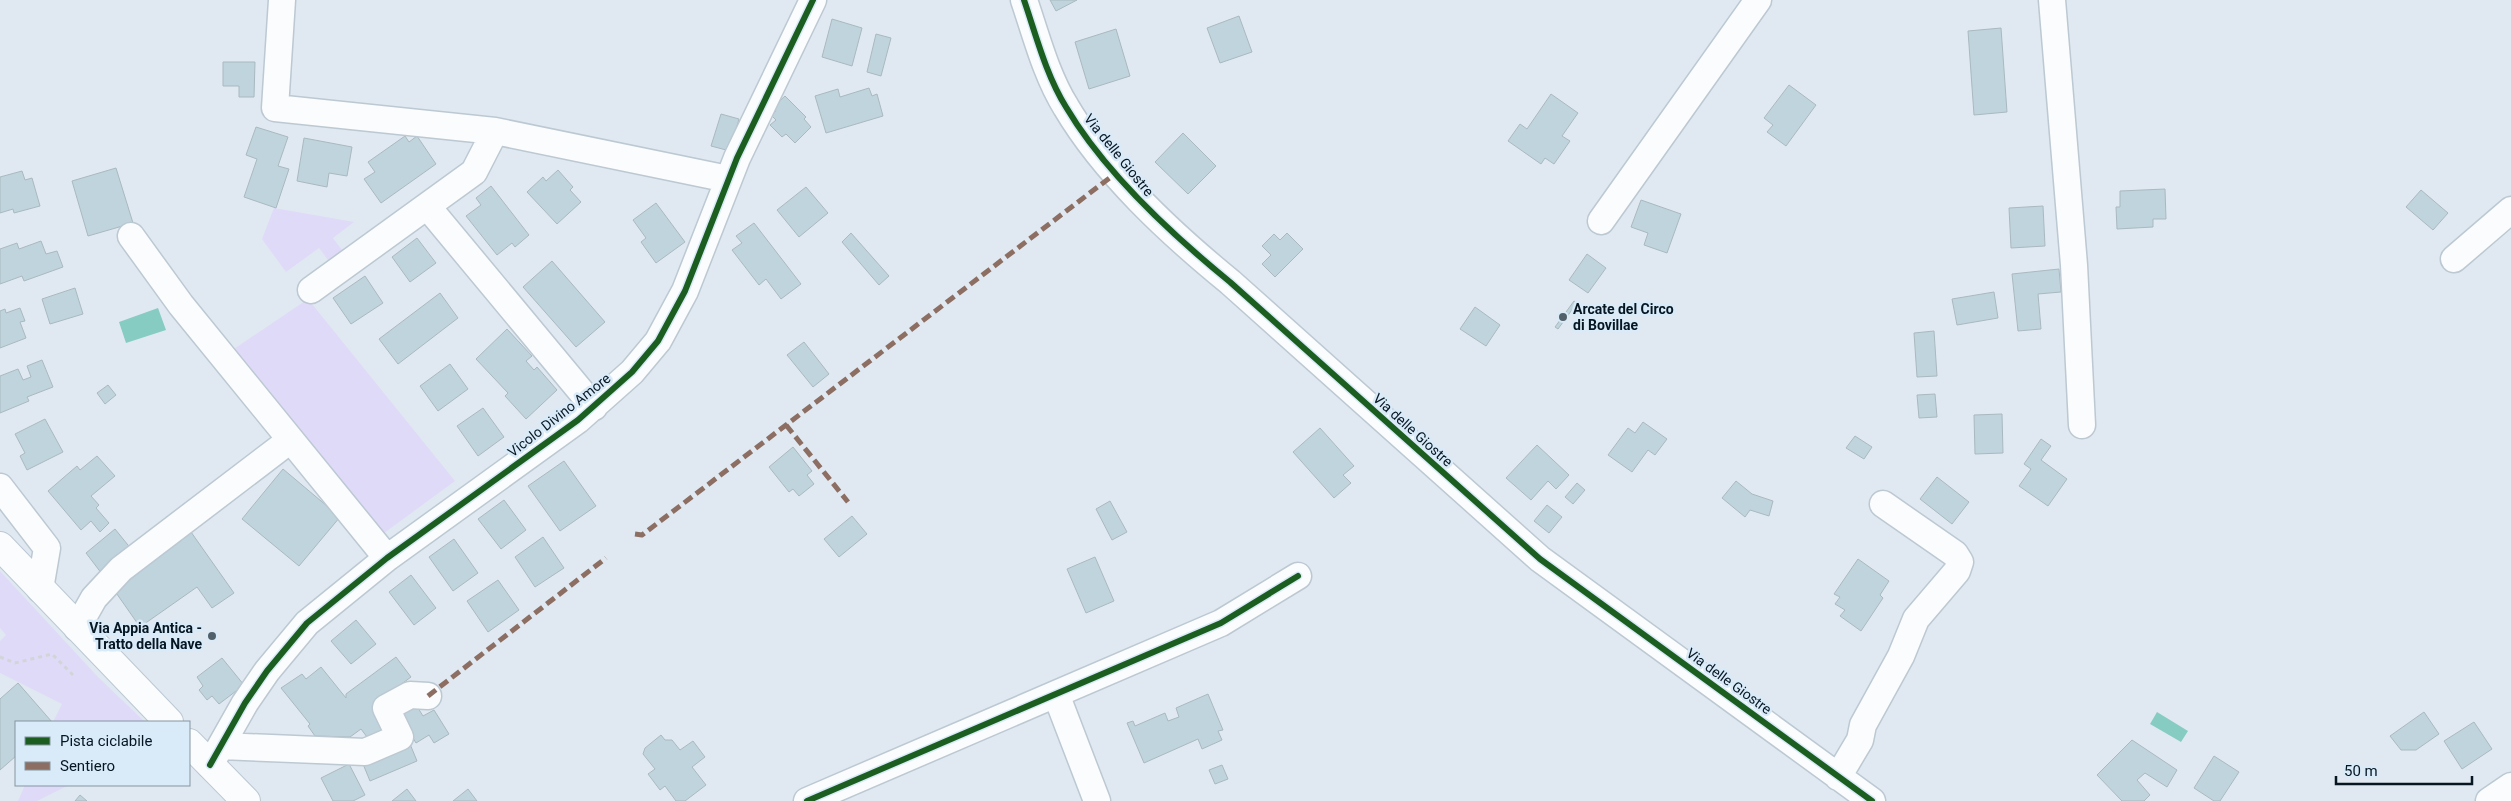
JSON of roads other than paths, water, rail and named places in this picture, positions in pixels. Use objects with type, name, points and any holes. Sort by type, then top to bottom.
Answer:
[{"type":"main road","points":[[0,546],[168,721]]},
{"type":"main road","points":[[190,743],[216,756],[246,801]]},
{"type":"street","points":[[282,0],[275,108],[495,131],[728,179]]},
{"type":"street","name":"Vicolo Divino Amore","points":[[216,756],[245,703],[289,643],[327,605],[387,558],[560,433],[594,406],[632,372],[667,328],[694,271],[728,179],[813,0]]},
{"type":"street","name":"Via delle Giostre","points":[[1024,0],[1053,80],[1065,106],[1084,134],[1157,219],[1534,554],[1872,801]]},
{"type":"street","points":[[1600,221],[1758,0]]},
{"type":"street","points":[[2052,0],[2074,264],[2082,425]]},
{"type":"street","points":[[311,290],[474,172],[495,131]]},
{"type":"street","points":[[427,206],[594,406]]},
{"type":"street","points":[[2454,259],[2511,210]]},
{"type":"street","points":[[131,236],[181,305],[387,558]]},
{"type":"street","points":[[77,628],[94,598],[121,569],[289,440]]},
{"type":"street","points":[[0,486],[48,548],[40,589]]},
{"type":"street","points":[[1838,777],[1860,740],[1863,726],[1901,656],[1916,619],[1956,570],[1960,562],[1955,554],[1883,504]]},
{"type":"street","points":[[807,801],[1221,623],[1298,576]]},
{"type":"street","points":[[1056,694],[1097,801]]},
{"type":"street","points":[[216,756],[365,752],[400,737],[386,708],[410,695],[428,696]]},
{"type":"street","points":[[2489,801],[2511,786]]},
{"type":"place","name":"Arcate del Circo di Bovillae","points":[[1563,317]]},
{"type":"place","name":"Via Appia Antica - Tratto della Nave","points":[[212,636]]}]
